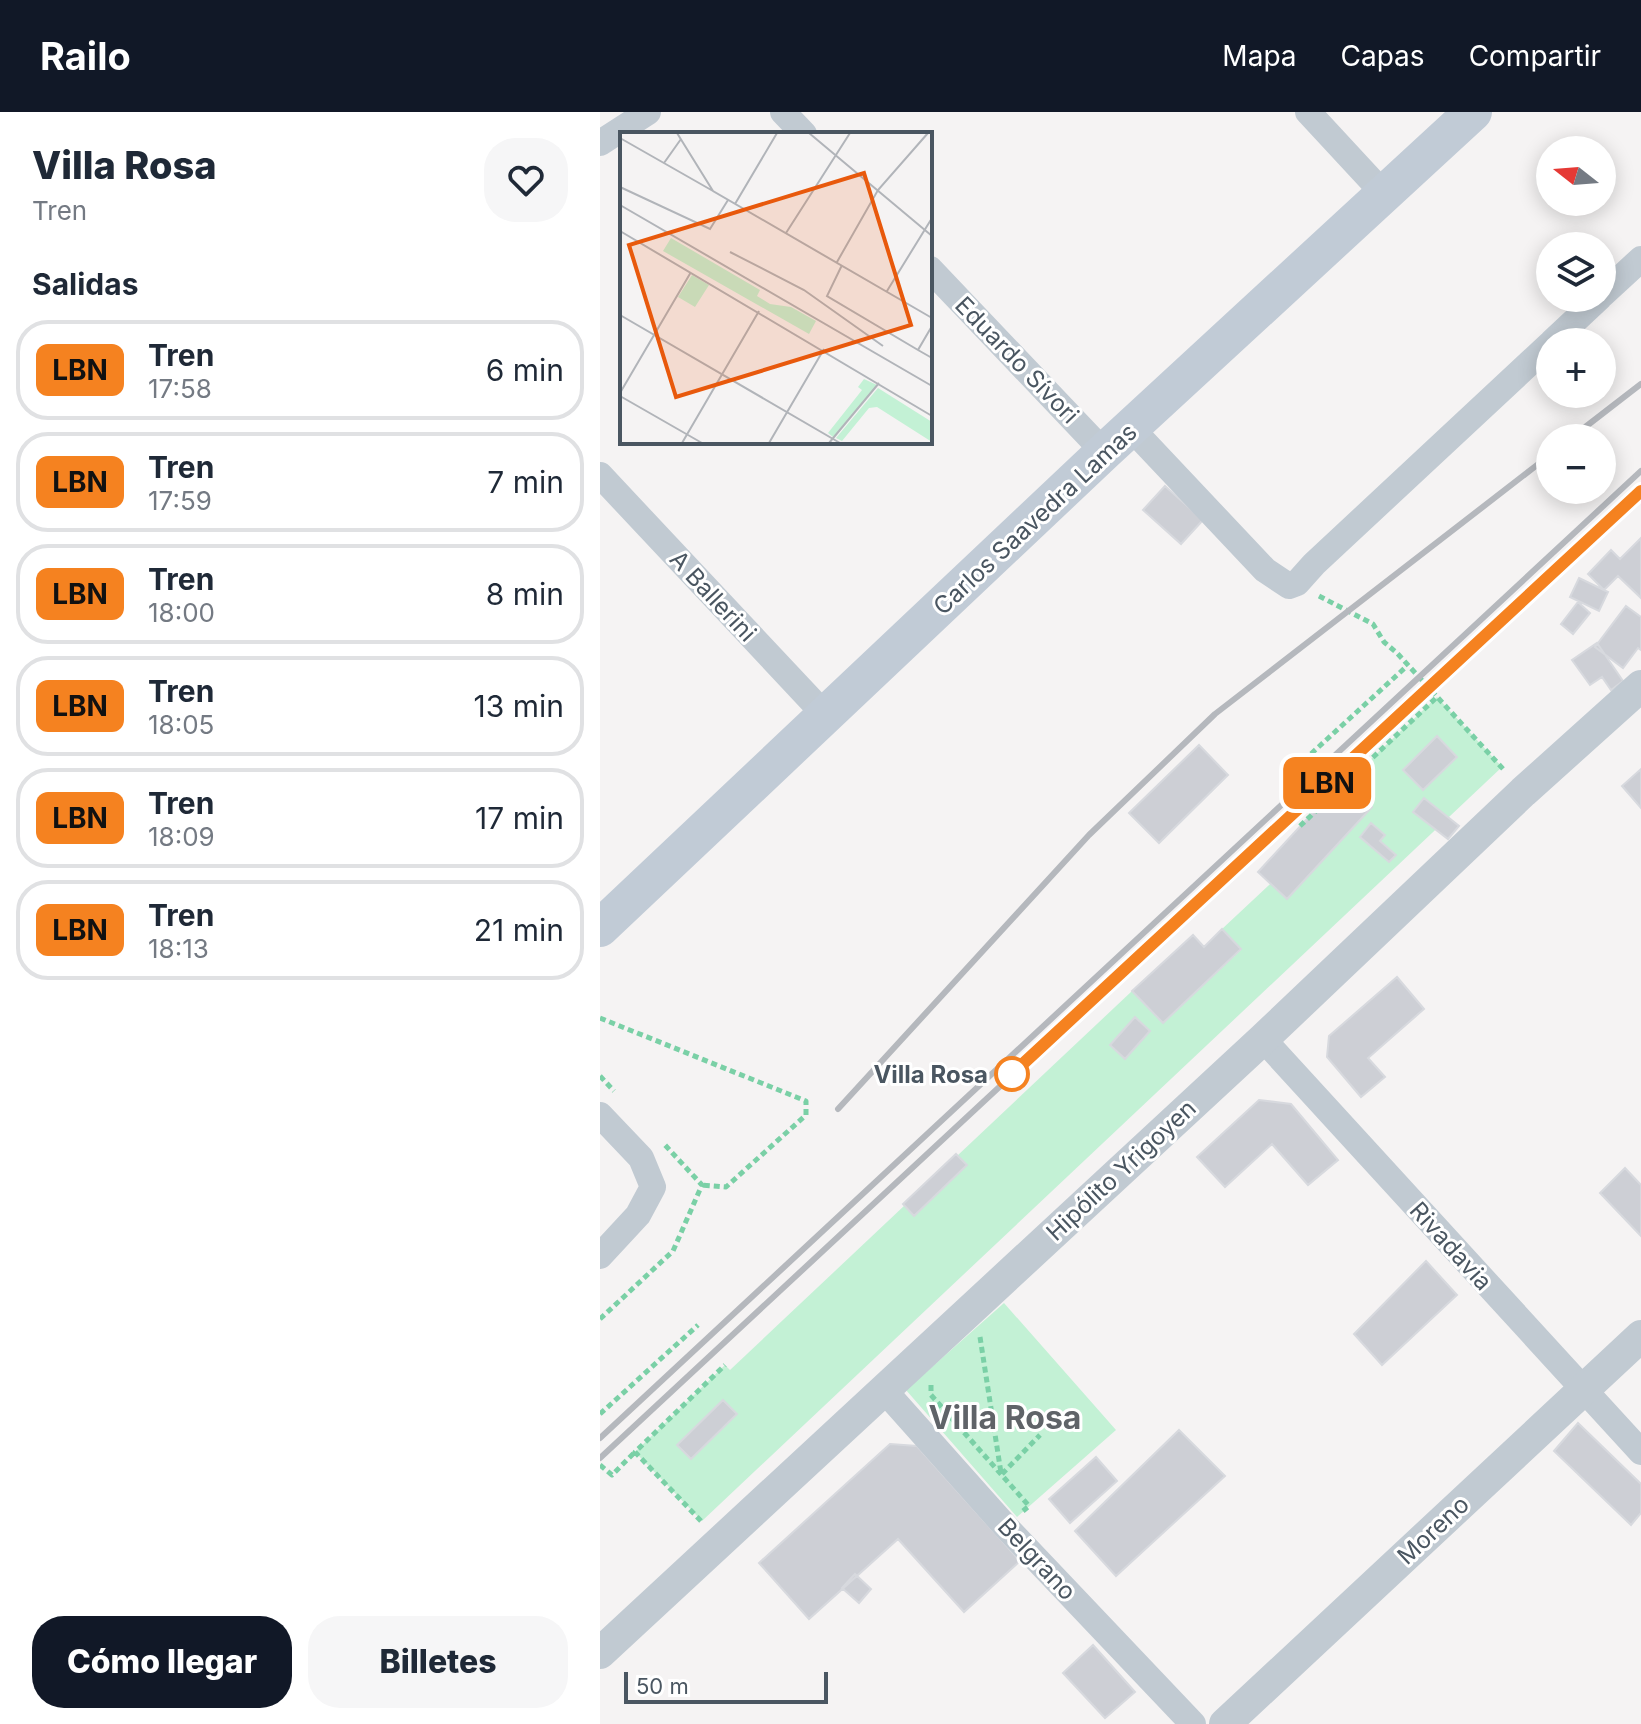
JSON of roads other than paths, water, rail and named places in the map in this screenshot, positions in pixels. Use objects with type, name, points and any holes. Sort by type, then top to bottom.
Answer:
[{"type":"main road","name":"Carlos Saavedra Lamas","points":[[600,928],[1118,440],[1473,112]]},
{"type":"street","points":[[600,143],[648,112]]},
{"type":"street","points":[[783,112],[802,132]]},
{"type":"street","points":[[1308,112],[1384,194]]},
{"type":"street","points":[[1616,283],[1641,259]]},
{"type":"street","name":"Eduardo Sívori","points":[[932,271],[1265,570],[1289,586],[1297,583],[1325,553],[1536,357]]},
{"type":"street","points":[[1567,328],[1585,312]]},
{"type":"street","name":"A Ballerini","points":[[600,475],[827,717]]},
{"type":"street","name":"Hipólito Yrigoyen","points":[[600,1653],[884,1390],[981,1326],[1263,1039],[1523,792],[1636,700]]},
{"type":"street","name":"Rivadavia","points":[[1263,1039],[1641,1452]]},
{"type":"street","points":[[600,1115],[641,1158],[653,1187],[638,1215],[600,1256]]},
{"type":"street","name":"Moreno","points":[[1225,1724],[1641,1336]]},
{"type":"street","name":"Belgrano","points":[[884,1390],[1006,1527],[1193,1724]]},
{"type":"railway","points":[[1589,424],[1641,384]]},
{"type":"railway","points":[[838,1109],[1089,835],[1215,714],[1536,466]]},
{"type":"railway","points":[[600,1438],[1641,471]]},
{"type":"railway","points":[[600,1458],[1641,491]]},
{"type":"train","name":"LBN","points":[[1012,1074],[1641,491]]},
{"type":"place","name":"Villa Rosa","points":[[1012,1074]]},
{"type":"district","name":"Villa Rosa","points":[[1005,1417]]}]
